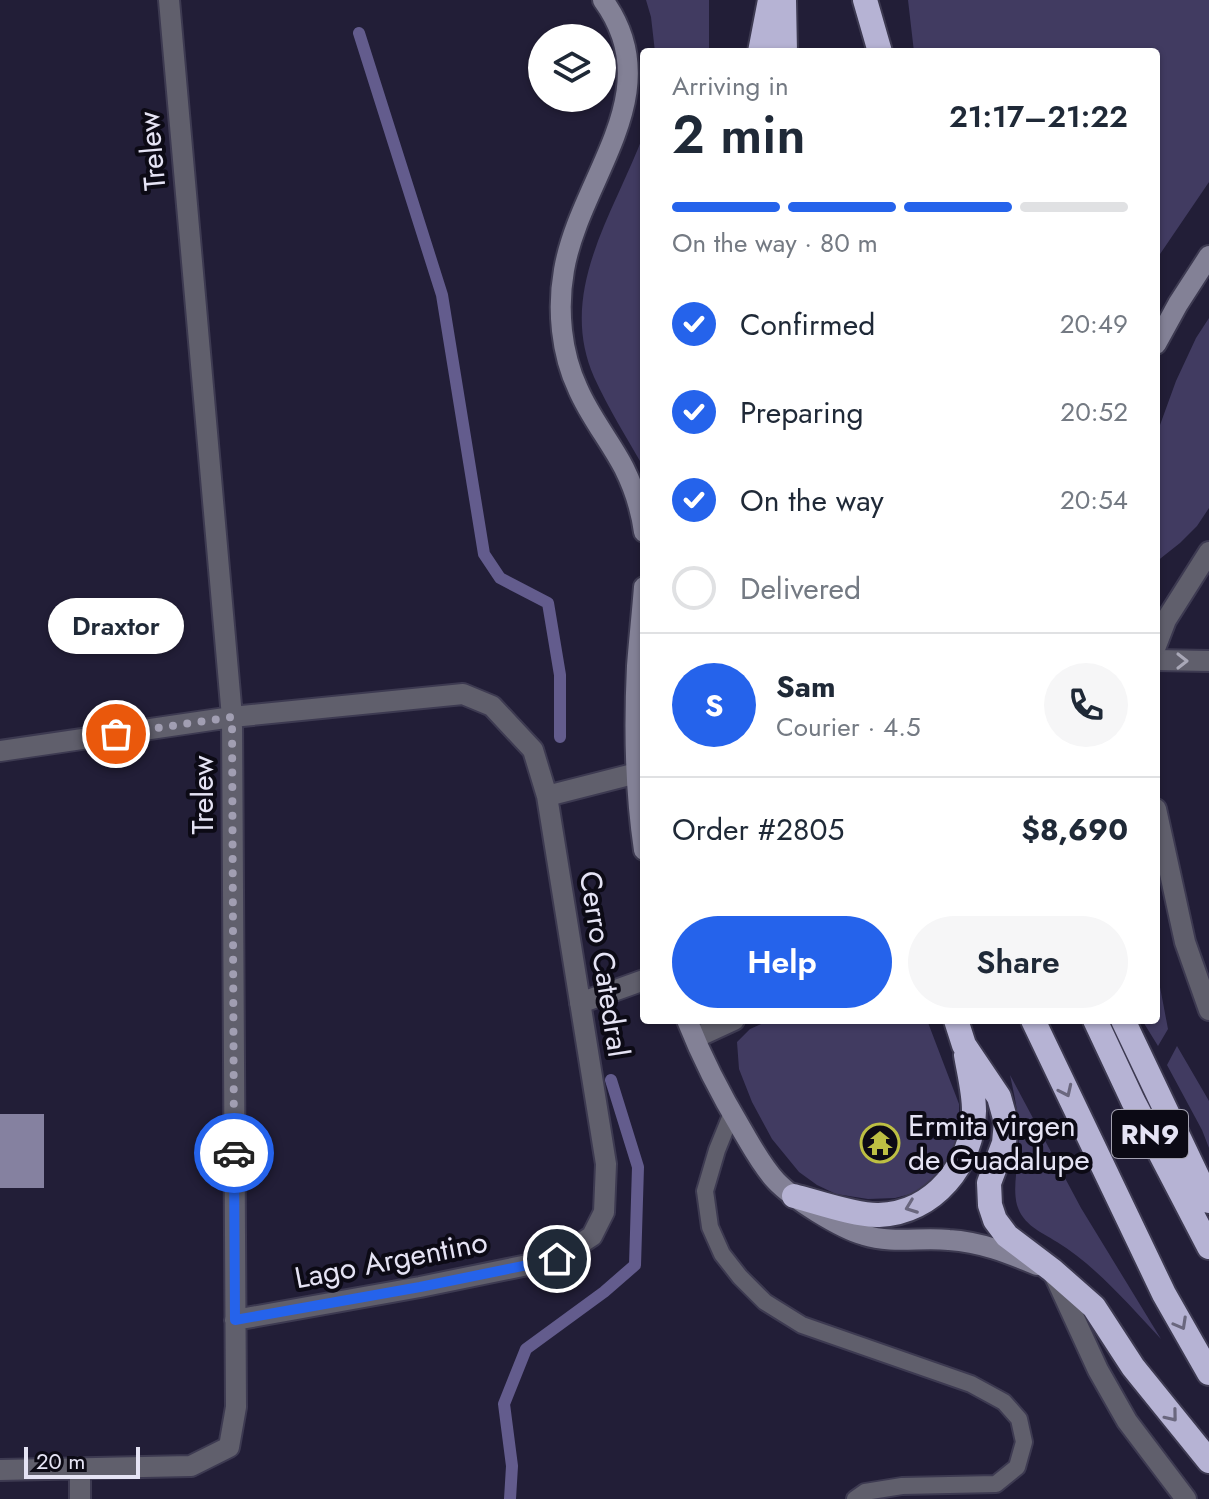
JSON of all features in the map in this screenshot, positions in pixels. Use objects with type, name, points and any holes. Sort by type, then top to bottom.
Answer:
[{"type":"highway","points":[[761,48],[770,0]]},
{"type":"highway","points":[[784,0],[785,48]]},
{"type":"highway","points":[[863,0],[864,48]]},
{"type":"highway","points":[[863,0],[879,48]]},
{"type":"highway","points":[[794,1196],[877,1216],[906,1211],[927,1201],[946,1185],[959,1167],[972,1136],[974,1110],[964,1045],[957,1024]]},
{"type":"highway","name":"RN9","points":[[1035,1024],[1164,1294],[1209,1373]]},
{"type":"highway","name":"RN9","points":[[1097,1024],[1209,1247]]},
{"type":"highway","points":[[1125,1024],[1209,1201]]},
{"type":"highway","points":[[964,1045],[999,1097],[1006,1122],[1004,1143],[989,1183],[990,1205],[995,1220],[1007,1236],[1094,1307],[1133,1367],[1209,1461]]},
{"type":"main road","points":[[603,0],[623,39],[628,88],[624,113],[573,234],[564,270],[561,310],[564,346],[578,390],[624,468],[640,511]]},
{"type":"main road","points":[[1160,337],[1209,256]]},
{"type":"main road","points":[[640,632],[637,666],[640,819]]},
{"type":"main road","points":[[691,1029],[732,1113],[755,1152],[777,1182],[829,1220],[864,1236],[900,1241],[947,1239],[976,1243],[1052,1270]]},
{"type":"street","name":"Trelew","points":[[80,1469],[191,1466],[229,1447],[236,1407],[232,717],[169,0]]},
{"type":"street","points":[[1160,636],[1166,620],[1209,552]]},
{"type":"street","points":[[1160,660],[1209,661]]},
{"type":"street","name":"Cerro Catedral","points":[[232,717],[463,694],[492,706],[533,750],[547,796],[606,1164],[604,1212],[592,1236],[557,1259]]},
{"type":"street","points":[[0,751],[232,717]]},
{"type":"street","points":[[547,796],[637,773]]},
{"type":"street","points":[[1160,827],[1185,942],[1209,1010]]},
{"type":"street","points":[[580,1003],[640,981]]},
{"type":"street","points":[[691,1029],[715,1024]]},
{"type":"street","name":"Lago Argentino","points":[[235,1320],[557,1259]]},
{"type":"street","points":[[1052,1270],[1098,1370],[1127,1421],[1186,1499]]},
{"type":"street","points":[[0,1470],[80,1469],[80,1499]]},
{"type":"lane","points":[[732,1113],[705,1191],[710,1227],[722,1254],[740,1277],[765,1302],[802,1325],[971,1384],[1004,1402],[1019,1419],[1024,1442],[1017,1467],[996,1484],[902,1486],[865,1492],[855,1499]]},
{"type":"shaded area","points":[[646,0],[709,0],[709,48],[655,48]]},
{"type":"shaded area","points":[[908,0],[1209,0],[1209,182],[1160,254],[1160,48],[914,48]]},
{"type":"shaded area","points":[[640,143],[640,461],[594,377],[584,345],[582,313],[594,252]]},
{"type":"shaded area","points":[[1209,318],[1209,508],[1197,526],[1160,559],[1160,425],[1196,338]]},
{"type":"shaded area","points":[[1160,987],[1168,1029],[1158,1046],[1144,1024],[1160,1024]]},
{"type":"shaded area","points":[[761,1024],[929,1024],[959,1104],[956,1155],[922,1191],[895,1198],[868,1199],[836,1194],[817,1185],[799,1172],[772,1139],[752,1102],[739,1069],[737,1042],[750,1029]]},
{"type":"shaded area","points":[[1177,1046],[1209,1101],[1209,1148],[1167,1065]]},
{"type":"shaded area","points":[[1010,1075],[1081,1208],[1161,1339],[1099,1274],[1071,1251],[1033,1227],[1020,1212],[1015,1190],[1019,1126]]},
{"type":"building","points":[[0,1114],[44,1114],[44,1188],[0,1188]]},
{"type":"waterway","points":[[359,33],[442,295],[484,554],[500,578],[548,603],[560,675],[560,737]]},
{"type":"waterway","points":[[510,1499],[512,1466],[504,1404],[526,1349],[604,1292],[635,1265],[638,1167],[611,1080]]},
{"type":"way so far","points":[[116,734],[232,717],[234,1153]]},
{"type":"place","name":"Draxtor","points":[[116,734]]},
{"type":"place","name":"Ermita virgen de Guadalupe","points":[[880,1143]]},
{"type":"route","points":[[234,1153],[235,1320],[557,1259]]}]
